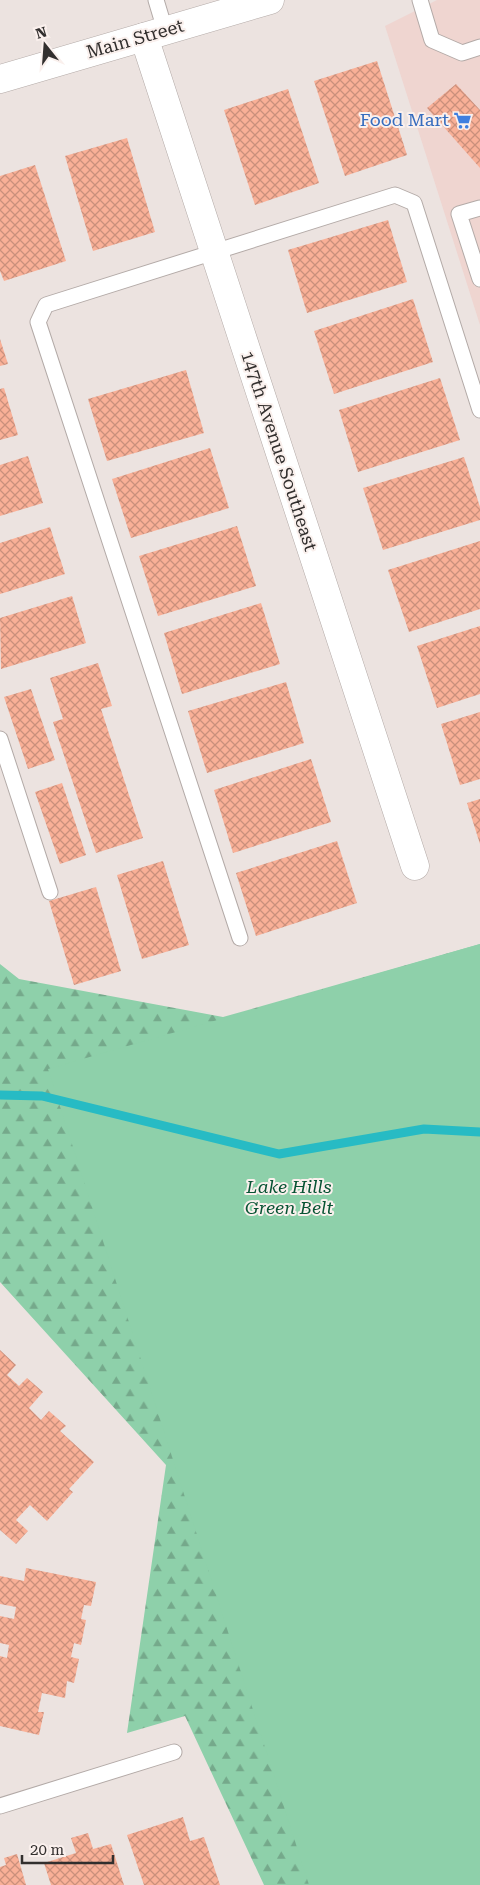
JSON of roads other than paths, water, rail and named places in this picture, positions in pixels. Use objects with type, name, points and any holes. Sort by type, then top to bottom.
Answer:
[{"type":"street","name":"Main Street","points":[[0,79],[270,0]]},
{"type":"street","name":"147th Avenue Southeast","points":[[154,33],[214,252],[415,866]]},
{"type":"lane","points":[[154,33],[156,0]]},
{"type":"lane","points":[[420,0],[432,40],[462,53],[480,47]]},
{"type":"lane","points":[[240,938],[38,322],[46,306],[395,195],[414,203],[480,410]]},
{"type":"lane","points":[[480,208],[459,214],[480,279]]},
{"type":"lane","points":[[0,739],[50,892]]},
{"type":"lane","points":[[0,1806],[174,1752]]},
{"type":"waterway","points":[[0,1095],[42,1096],[279,1154],[424,1129],[480,1132]]},
{"type":"place","name":"Food Mart","points":[[463,120]]},
{"type":"park label","name":"Lake Hills Green Belt","points":[[289,1197]]}]
